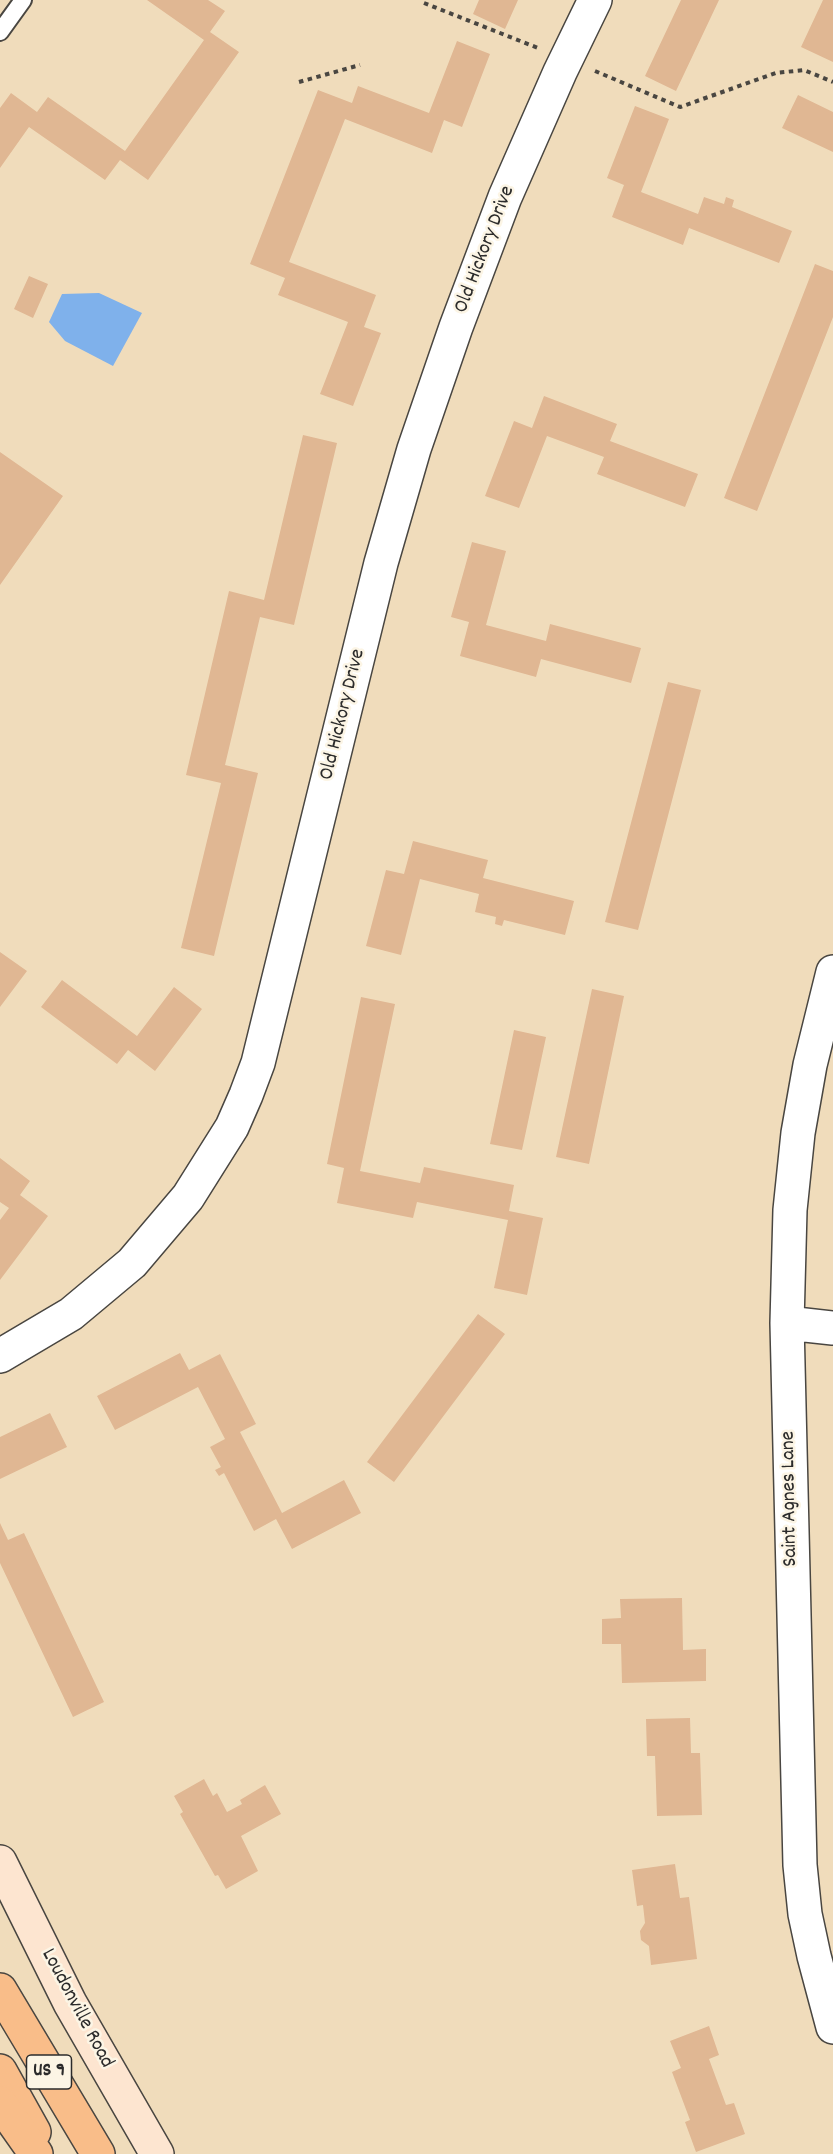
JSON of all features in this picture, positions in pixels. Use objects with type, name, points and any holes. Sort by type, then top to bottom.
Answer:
[{"type":"main road","name":"Loudonville Road","points":[[0,1862],[70,2003],[158,2154]]},
{"type":"main road","name":"US 9","points":[[0,1990],[98,2154]]},
{"type":"main road","name":"US 9","points":[[0,2071],[46,2154]]},
{"type":"main road","points":[[0,2103],[36,2154]]},
{"type":"main road","points":[[0,2132],[21,2154]]},
{"type":"street","name":"Old Hickory Drive","points":[[0,1356],[71,1314],[132,1263],[188,1197],[232,1126],[246,1095],[261,1052],[381,563],[414,449],[456,327],[505,197],[595,0]]},
{"type":"street","name":"Saint Agnes Lane","points":[[833,972],[810,1065],[798,1133],[790,1210],[787,1323],[800,1865],[805,1914],[833,2026]]},
{"type":"street","points":[[787,1323],[833,1328]]},
{"type":"lane","points":[[0,32],[23,0]]},
{"type":"path","points":[[424,3],[567,59],[680,107],[776,73],[804,70],[833,82]]},
{"type":"path","points":[[299,82],[360,65]]},
{"type":"water","points":[[99,293],[142,313],[113,366],[65,341],[49,322],[62,294]]},
{"type":"building","points":[[147,0],[208,0],[225,11],[210,32],[239,52],[148,180],[120,160],[105,180],[29,127],[0,168],[0,108],[11,93],[37,112],[48,97],[125,151],[204,40]]},
{"type":"building","points":[[479,0],[518,0],[505,29],[473,14]]},
{"type":"building","points":[[681,0],[719,0],[676,91],[645,76]]},
{"type":"building","points":[[823,0],[833,0],[833,62],[801,47]]},
{"type":"building","points":[[457,41],[490,54],[462,127],[444,120],[432,153],[345,119],[289,262],[376,295],[364,327],[381,333],[353,406],[320,394],[348,322],[278,295],[285,278],[250,264],[318,90],[352,103],[358,86],[429,113]]},
{"type":"building","points":[[798,95],[833,112],[833,152],[782,128]]},
{"type":"building","points":[[635,106],[669,119],[641,192],[698,214],[704,197],[724,204],[726,197],[734,200],[732,207],[792,231],[779,263],[689,228],[683,245],[612,217],[624,185],[607,178]]},
{"type":"building","points":[[815,264],[833,271],[833,317],[757,511],[724,498]]},
{"type":"building","points":[[29,276],[48,284],[33,318],[14,309]]},
{"type":"building","points":[[544,396],[617,424],[610,441],[698,474],[685,507],[597,474],[604,457],[547,436],[519,508],[485,496],[514,421],[532,428]]},
{"type":"building","points":[[303,435],[337,443],[294,625],[260,617],[225,765],[258,773],[214,956],[181,948],[221,783],[186,775],[229,591],[264,600]]},
{"type":"building","points":[[0,452],[63,496],[0,585]]},
{"type":"building","points":[[472,542],[506,551],[486,625],[546,641],[550,624],[641,648],[631,683],[541,659],[536,677],[460,656],[469,622],[451,617]]},
{"type":"building","points":[[668,682],[701,690],[638,930],[605,922]]},
{"type":"building","points":[[413,841],[488,860],[483,878],[574,901],[565,935],[504,920],[502,926],[495,924],[496,917],[475,912],[479,894],[420,879],[401,955],[366,946],[386,870],[404,874]]},
{"type":"building","points":[[0,952],[27,971],[0,1007]]},
{"type":"building","points":[[62,980],[137,1036],[174,987],[202,1009],[155,1071],[128,1050],[117,1064],[41,1007]]},
{"type":"building","points":[[592,989],[624,996],[589,1164],[556,1157]]},
{"type":"building","points":[[361,997],[395,1004],[360,1171],[420,1183],[424,1167],[514,1185],[509,1211],[543,1218],[527,1295],[494,1288],[508,1220],[417,1202],[413,1218],[337,1203],[344,1168],[327,1164]]},
{"type":"building","points":[[514,1030],[546,1037],[522,1150],[490,1144]]},
{"type":"building","points":[[0,1158],[30,1181],[20,1195],[48,1216],[0,1280],[0,1220],[9,1208],[0,1202]]},
{"type":"building","points":[[478,1314],[505,1334],[394,1482],[367,1462]]},
{"type":"building","points":[[180,1353],[189,1370],[220,1354],[256,1424],[240,1432],[282,1513],[344,1480],[361,1513],[292,1549],[276,1519],[254,1531],[224,1473],[219,1476],[215,1470],[221,1467],[210,1447],[225,1439],[198,1387],[115,1430],[97,1396]]},
{"type":"building","points":[[50,1413],[67,1447],[0,1479],[0,1437]]},
{"type":"building","points":[[0,1523],[8,1540],[24,1533],[104,1702],[73,1717],[0,1563]]},
{"type":"building","points":[[682,1598],[683,1650],[706,1649],[706,1681],[622,1683],[621,1644],[602,1644],[602,1619],[621,1618],[620,1599]]},
{"type":"building","points":[[690,1718],[691,1753],[700,1753],[702,1815],[657,1816],[655,1756],[647,1756],[646,1719]]},
{"type":"building","points":[[204,1779],[213,1796],[217,1793],[227,1812],[242,1804],[240,1800],[265,1785],[281,1814],[241,1836],[258,1871],[226,1889],[218,1875],[215,1876],[180,1814],[183,1812],[174,1796]]},
{"type":"building","points":[[675,1864],[680,1898],[689,1897],[697,1959],[651,1965],[649,1946],[641,1940],[640,1931],[645,1923],[643,1905],[637,1906],[632,1870]]},
{"type":"building","points":[[709,2026],[719,2055],[709,2059],[726,2105],[734,2103],[745,2134],[696,2152],[685,2122],[690,2120],[672,2072],[681,2068],[670,2041]]}]
